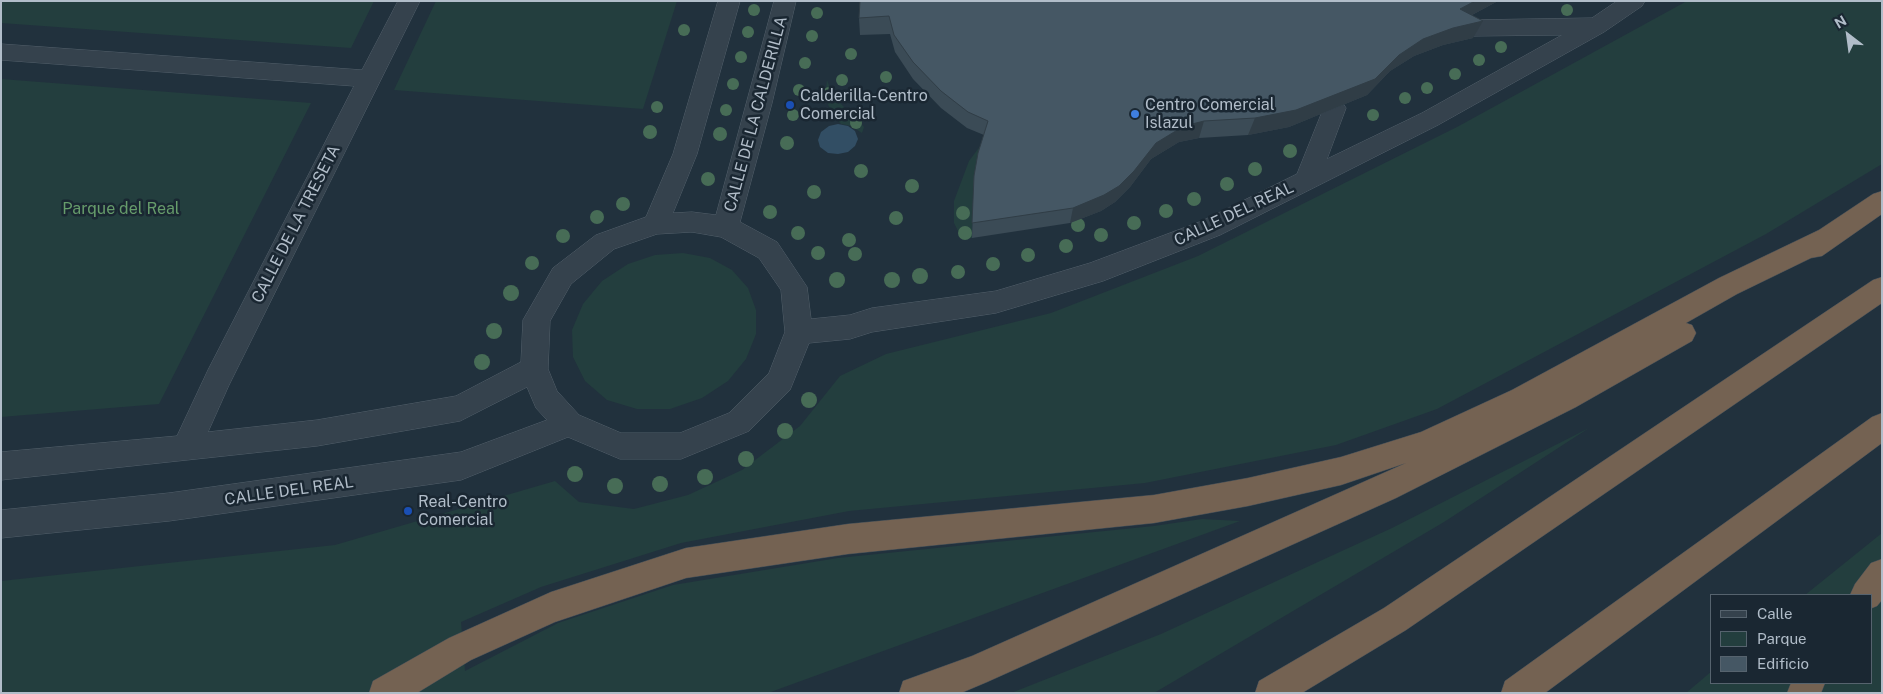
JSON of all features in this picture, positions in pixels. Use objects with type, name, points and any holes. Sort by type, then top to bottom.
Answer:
[{"type":"highway","points":[[915,693],[984,667],[1386,488],[1566,398],[1750,294],[1882,201]]},
{"type":"highway","points":[[385,693],[460,649],[551,608],[686,563],[848,539],[1154,509],[1248,492],[1340,471],[1426,442],[1522,399],[1728,286],[1827,238]]},
{"type":"highway","points":[[1271,693],[1395,619],[1882,288]]},
{"type":"highway","points":[[1517,693],[1882,426]]},
{"type":"highway","points":[[1867,594],[1882,574]]},
{"type":"street","name":"CALLE DE LA TRESETA","points":[[186,448],[218,379],[409,1]]},
{"type":"street","points":[[656,224],[685,154],[729,1]]},
{"type":"street","name":"CALLE DE LA CALDERILLA","points":[[726,227],[760,103],[785,1]]},
{"type":"street","name":"CALLE DEL REAL","points":[[800,332],[850,327],[872,320],[996,302],[1094,273],[1211,228],[1430,120],[1596,26],[1634,1]]},
{"type":"street","points":[[1459,31],[1471,28],[1596,26]]},
{"type":"street","points":[[1,52],[369,79]]},
{"type":"street","points":[[1307,180],[1334,108]]},
{"type":"street","points":[[692,222],[726,227],[768,250],[794,287],[800,332],[780,381],[739,422],[681,446],[620,446],[569,424],[546,399],[534,369],[537,320],[562,276],[605,242],[656,224],[692,222]]},
{"type":"street","points":[[1,466],[317,433],[460,408],[534,369]]},
{"type":"street","name":"CALLE DEL REAL","points":[[1,524],[169,507],[461,466],[569,424]]},
{"type":"green space","points":[[1,1],[374,1],[351,48],[1,23]]},
{"type":"green space","points":[[436,1],[677,1],[643,109],[394,90]]},
{"type":"green space","points":[[1687,1],[1882,1],[1882,164],[1766,234],[1437,409],[1336,445],[1145,483],[849,511],[681,543],[541,587],[461,622],[465,671],[558,623],[673,585],[838,558],[1154,526],[1202,519],[1240,521],[768,693],[1,693],[1,581],[335,545],[555,481],[579,502],[634,509],[688,495],[742,470],[800,426],[840,376],[886,354],[1051,313],[1198,256],[1457,127]]},
{"type":"green space","name":"Parque del Real","points":[[1,79],[311,103],[159,404],[1,417]]},
{"type":"green space","points":[[827,80],[833,96],[864,127],[862,133],[851,126],[841,124],[832,114],[825,97]]},
{"type":"green space","points":[[987,137],[973,192],[972,238],[962,239],[954,223],[954,201],[969,161]]},
{"type":"green space","points":[[683,253],[710,258],[732,270],[748,288],[756,310],[756,334],[746,359],[728,381],[702,398],[670,409],[637,409],[607,400],[585,381],[573,357],[572,330],[583,304],[602,281],[628,264],[655,255]]},
{"type":"green space","points":[[1589,428],[1444,522],[1154,693],[1011,693],[1161,634],[1392,528]]},
{"type":"green space","points":[[1882,533],[1882,693],[1686,693],[1710,673],[1710,684],[1873,684],[1873,594],[1806,594]]},
{"type":"water","points":[[838,124],[848,126],[855,131],[858,139],[855,146],[848,152],[828,153],[820,147],[818,140],[821,132],[829,126]]},
{"type":"building","name":"Centro Comercial Islazul","points":[[860,1],[1475,1],[1460,9],[1483,21],[1453,28],[1423,39],[1399,55],[1375,79],[1296,110],[1255,118],[1204,121],[1184,126],[1156,143],[1134,171],[1119,186],[1104,195],[1073,208],[972,223],[974,176],[978,153],[988,121],[968,112],[941,91],[913,62],[894,35],[889,16],[859,18]]},
{"type":"place","name":"Calderilla-Centro Comercial","points":[[790,105]]},
{"type":"place","name":"Centro Comercial Islazul","points":[[1135,114]]},
{"type":"place","name":"Real-Centro Comercial","points":[[408,511]]}]
